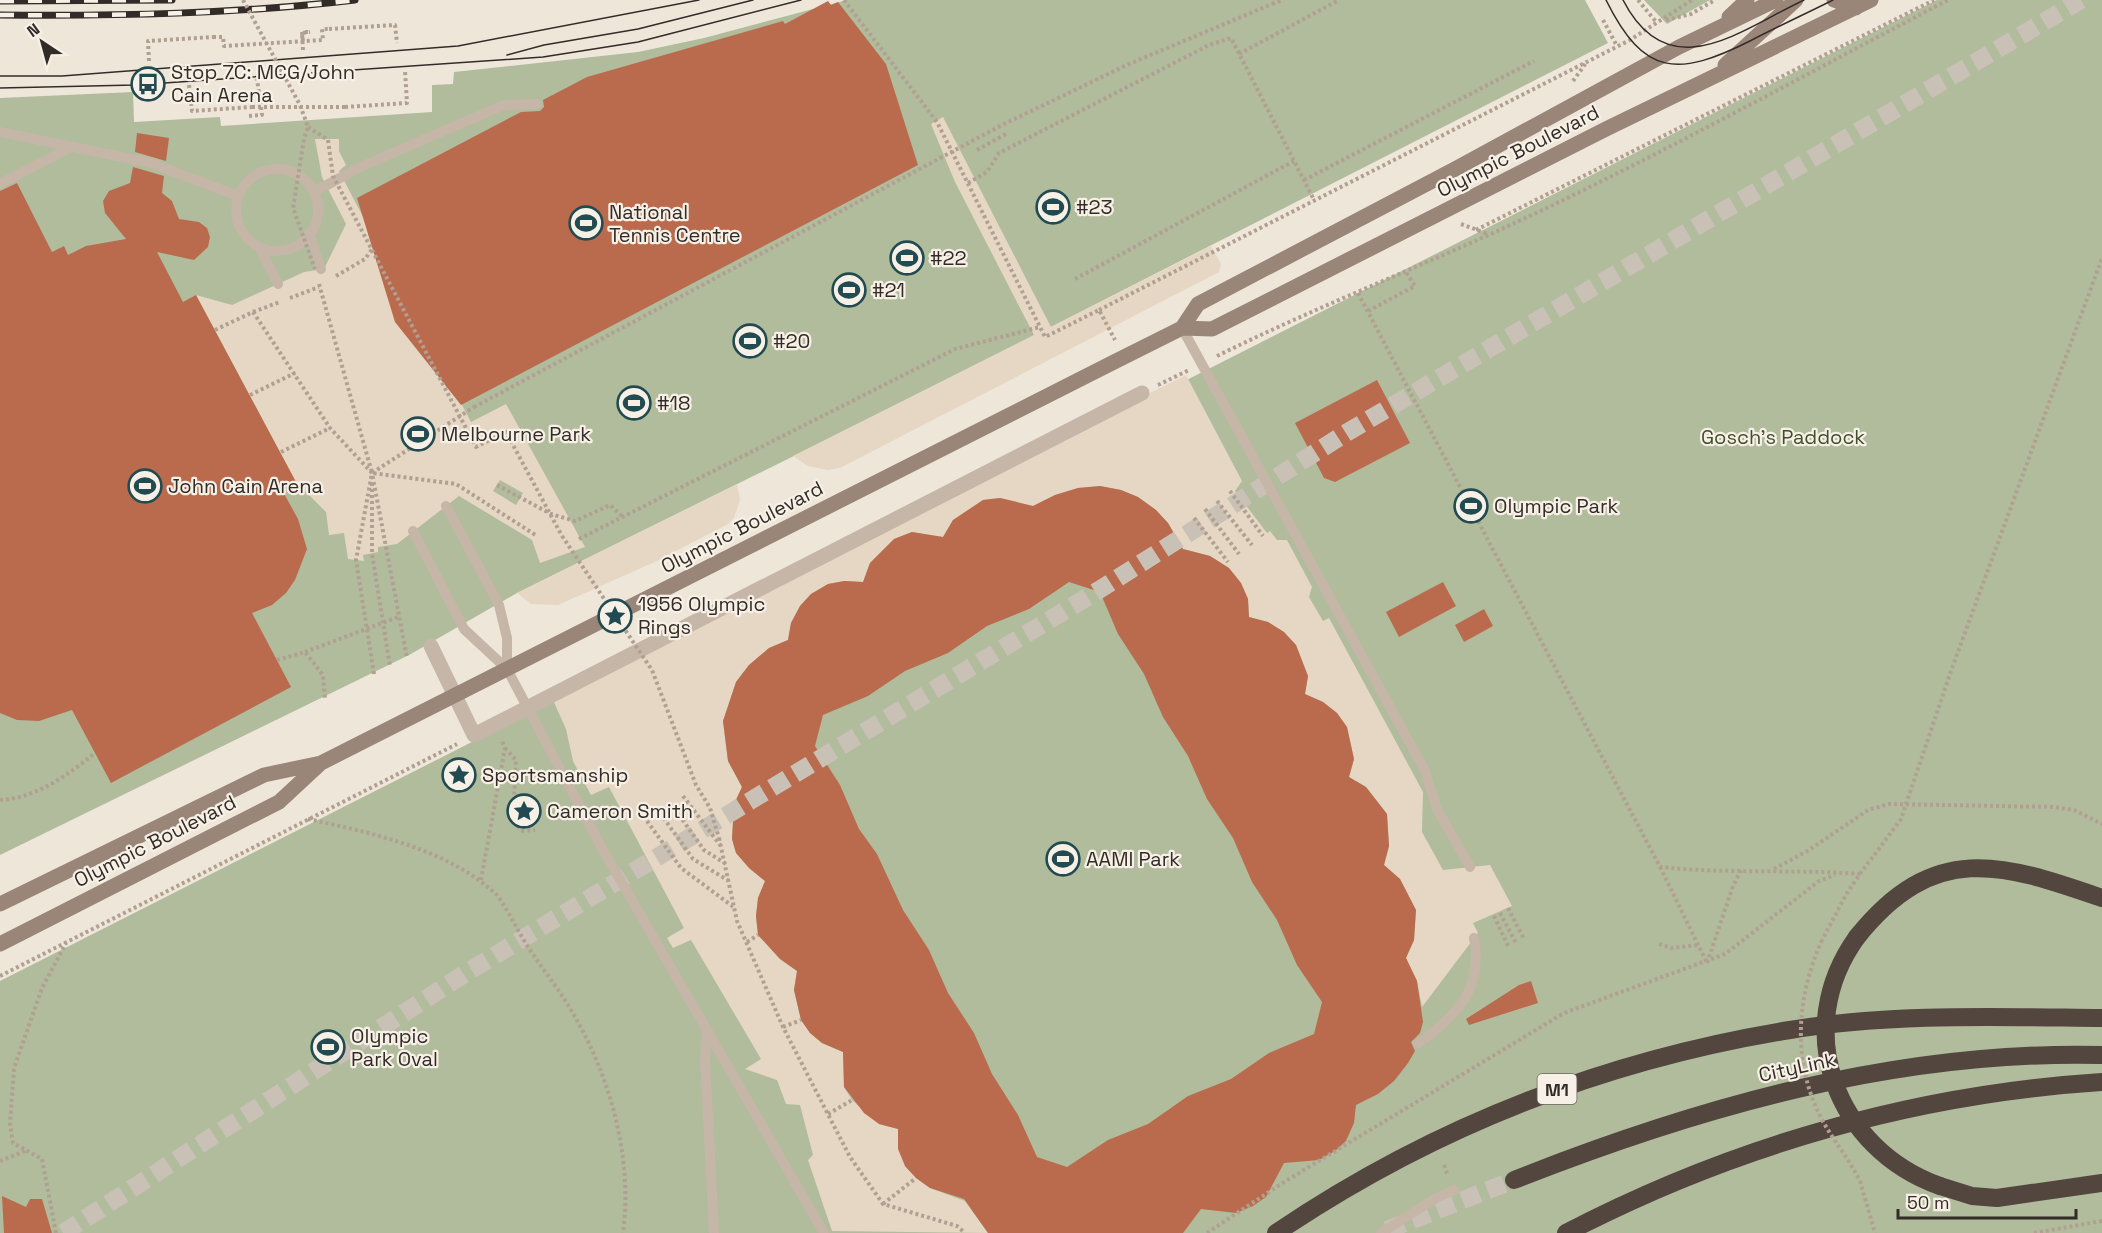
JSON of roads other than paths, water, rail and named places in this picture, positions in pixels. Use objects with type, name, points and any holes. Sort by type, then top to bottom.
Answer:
[{"type":"highway","points":[[2102,898],[2015,870],[1986,866],[1966,868],[1928,880],[1903,892],[1875,916],[1857,937],[1840,967],[1828,1002],[1825,1038],[1833,1079],[1851,1118],[1878,1150],[1914,1175],[1972,1196],[1997,1198],[2102,1183]]},
{"type":"highway","name":"M1","points":[[1276,1233],[1372,1172],[1440,1137],[1504,1108],[1570,1084],[1654,1059],[1792,1029],[1864,1022],[2102,1018]]},
{"type":"highway","name":"CityLink","points":[[1514,1180],[1693,1117],[1800,1087],[1982,1059],[2102,1055]]},
{"type":"highway","points":[[1566,1233],[1658,1188],[1729,1160],[1845,1124],[1969,1095],[2040,1086],[2102,1082]]},
{"type":"main road","points":[[1718,27],[1747,0]]},
{"type":"main road","name":"Olympic Boulevard","points":[[1182,328],[1198,304],[1718,27],[1776,0]]},
{"type":"main road","points":[[1712,77],[1796,0]]},
{"type":"main road","points":[[1834,0],[1856,8]]},
{"type":"main road","name":"Olympic Boulevard","points":[[0,944],[279,802],[321,764],[1182,328],[1212,329],[1712,77],[1871,0]]},
{"type":"main road","name":"Olympic Boulevard","points":[[0,904],[264,775],[321,764]]},
{"type":"street","points":[[431,646],[474,735],[1142,393]]},
{"type":"lane","points":[[314,192],[360,167],[504,105],[537,104]]},
{"type":"lane","points":[[0,132],[151,163],[238,196]]},
{"type":"lane","points":[[0,184],[71,147]]},
{"type":"lane","points":[[282,169],[306,181],[314,192],[318,217],[314,230],[284,252],[260,249],[249,242],[236,220],[238,196],[256,175],[282,169]]},
{"type":"lane","points":[[309,233],[318,269]]},
{"type":"lane","points":[[260,249],[278,284]]},
{"type":"lane","points":[[1182,328],[1424,769],[1437,808],[1470,867]]},
{"type":"lane","points":[[446,506],[499,605],[507,638],[507,669]]},
{"type":"lane","points":[[413,531],[464,629],[507,669],[594,834],[824,1233]]},
{"type":"lane","points":[[1418,1044],[1461,1006],[1476,973],[1477,956],[1474,939]]},
{"type":"lane","points":[[707,1033],[705,1060],[714,1233]]},
{"type":"lane","points":[[1381,1233],[1436,1198],[1454,1190]]},
{"type":"tunnel","points":[[63,1233],[469,971],[1099,590],[1346,433],[2081,0]]},
{"type":"tunnel","points":[[1387,1230],[1514,1180]]},
{"type":"tram line","points":[[0,76],[62,76],[458,46],[699,0]]},
{"type":"tram line","points":[[507,55],[544,45],[638,29],[753,0]]},
{"type":"tram line","points":[[0,88],[135,85],[543,57],[638,42],[801,0]]},
{"type":"tram line","points":[[1606,0],[1634,44],[1649,56],[1665,63],[1683,64],[1702,61],[1725,53],[1833,0]]},
{"type":"tram line","points":[[1623,0],[1641,27],[1662,42],[1684,47],[1708,45],[1732,36],[1804,0]]},
{"type":"railway","points":[[0,1],[172,0]]},
{"type":"railway","points":[[0,15],[178,13],[355,0]]},
{"type":"place","name":"Stop 7C: MCG/John Cain Arena","points":[[148,84]]},
{"type":"place","name":"#23","points":[[1053,207]]},
{"type":"place","name":"National Tennis Centre","points":[[586,223]]},
{"type":"place","name":"#22","points":[[907,258]]},
{"type":"place","name":"#21","points":[[849,290]]},
{"type":"place","name":"#20","points":[[750,341]]},
{"type":"place","name":"#18","points":[[634,403]]},
{"type":"place","name":"Melbourne Park","points":[[418,434]]},
{"type":"place","name":"John Cain Arena","points":[[145,486]]},
{"type":"place","name":"Olympic Park","points":[[1471,506]]},
{"type":"place","name":"1956 Olympic Rings","points":[[615,616]]},
{"type":"place","name":"Sportsmanship","points":[[459,775]]},
{"type":"place","name":"Cameron Smith","points":[[524,811]]},
{"type":"place","name":"AAMI Park","points":[[1063,859]]},
{"type":"place","name":"Olympic Park Oval","points":[[328,1047]]},
{"type":"park label","name":"Gosch's Paddock","points":[[1783,437]]}]
